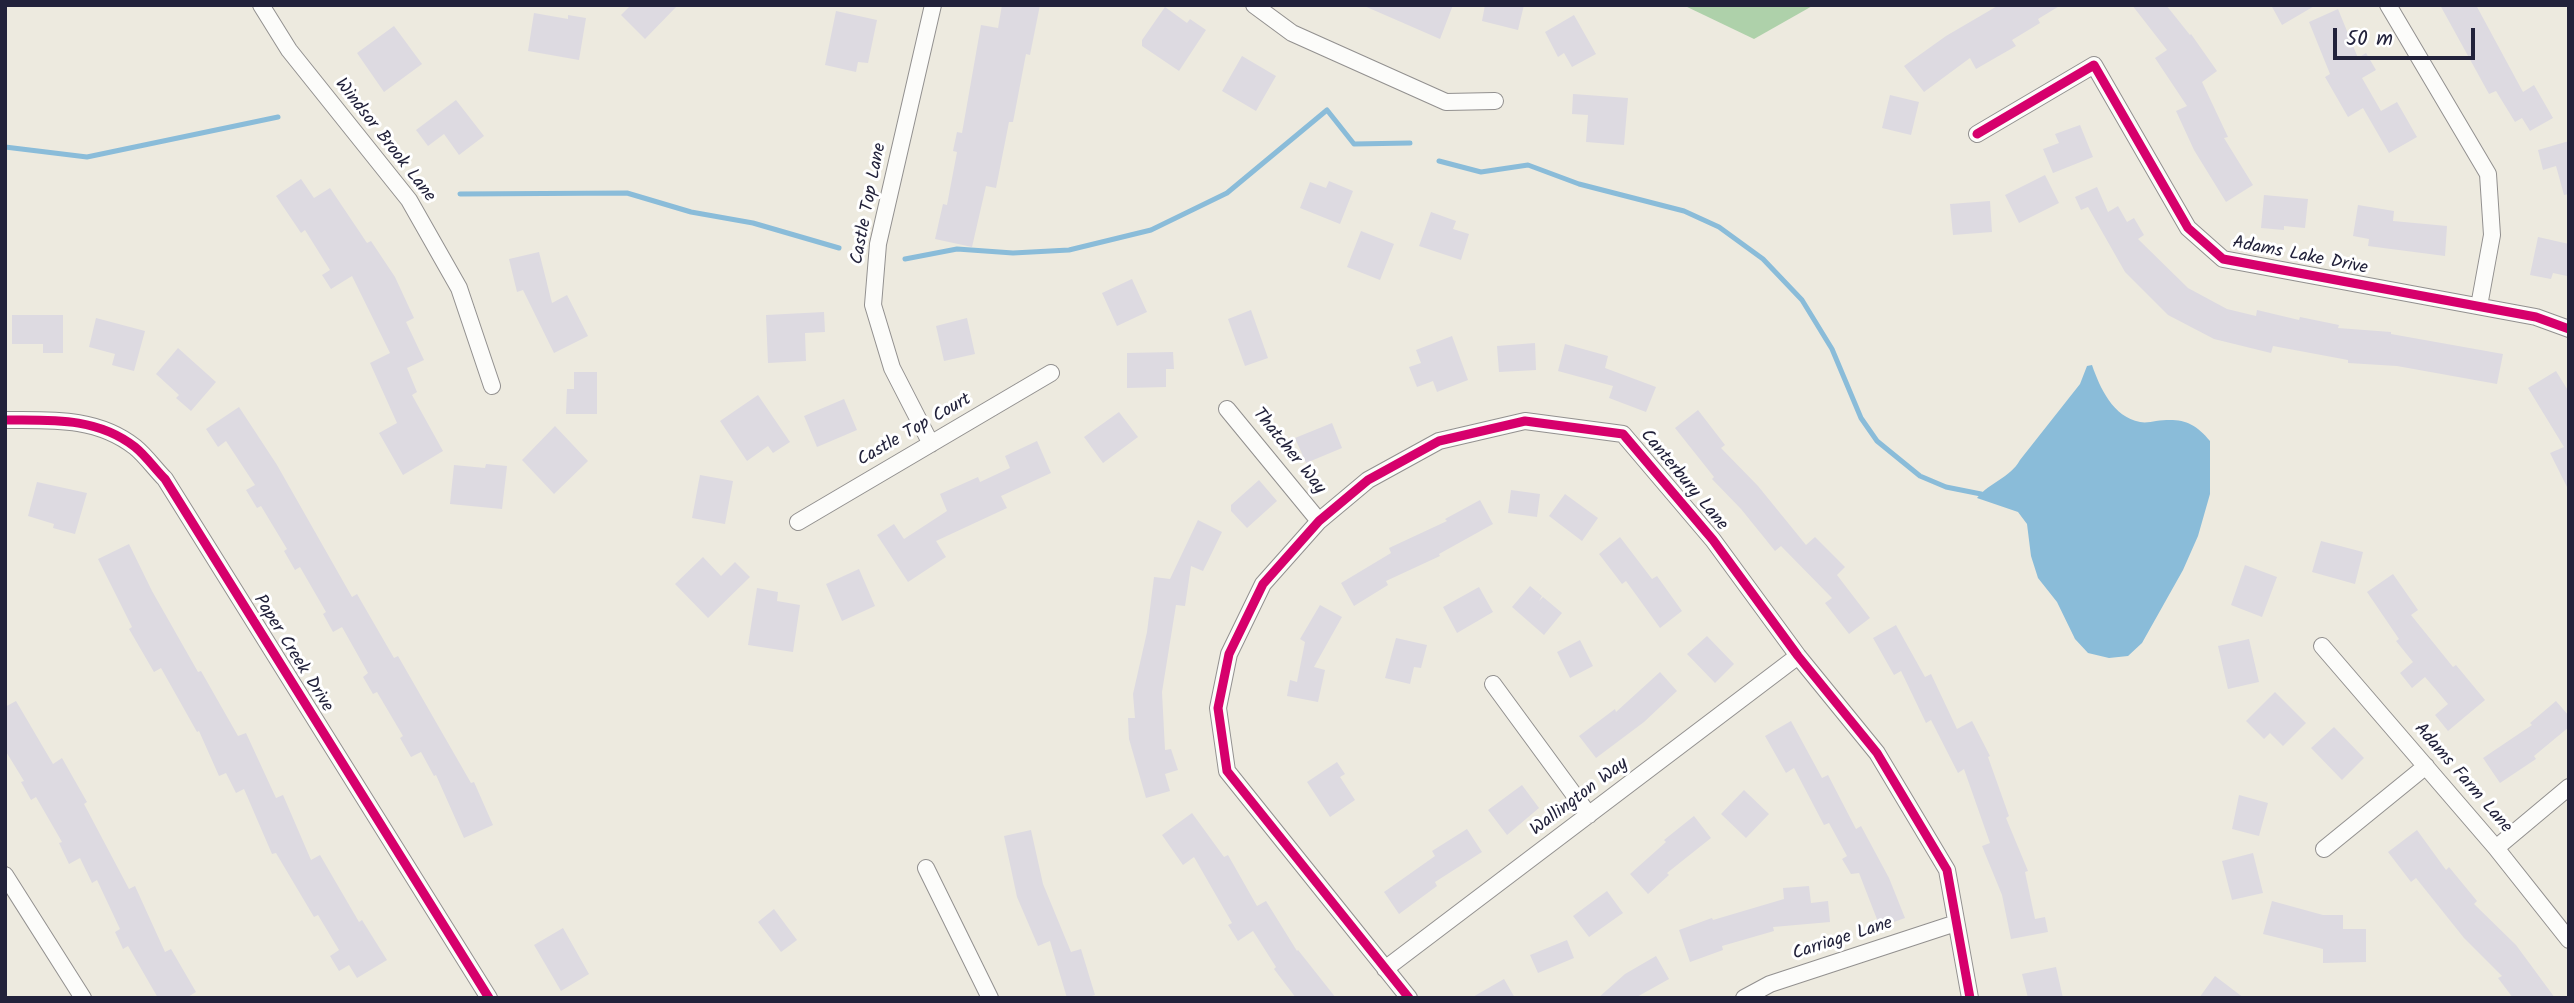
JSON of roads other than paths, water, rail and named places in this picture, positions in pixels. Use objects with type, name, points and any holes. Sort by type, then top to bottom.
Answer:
[{"type":"street","name":"Windsor Brook Lane","points":[[261,5],[289,50],[409,200],[459,288],[492,386]]},
{"type":"street","name":"Castle Top Lane","points":[[931,444],[892,368],[873,305],[878,244],[933,5]]},
{"type":"street","points":[[1254,5],[1292,33],[1446,102],[1495,101]]},
{"type":"street","points":[[2388,5],[2488,174],[2492,235],[2479,306]]},
{"type":"street","name":"Adams Lake Drive","points":[[1977,134],[2094,65],[2188,228],[2223,259],[2536,317],[2569,329]]},
{"type":"street","name":"Castle Top Court","points":[[798,522],[1051,373]]},
{"type":"street","name":"Thatcher Way","points":[[1227,408],[1319,521]]},
{"type":"street","name":"Paper Creek Drive","points":[[5,420],[69,421],[105,429],[136,448],[164,479],[489,998]]},
{"type":"street","name":"Canterbury Lane","points":[[1409,998],[1227,771],[1218,708],[1229,654],[1263,583],[1319,521],[1368,480],[1439,441],[1525,421],[1623,434],[1713,540],[1798,656],[1877,753],[1947,870],[1970,998]]},
{"type":"street","name":"Adams Farm Lane","points":[[2322,646],[2496,848],[2569,940]]},
{"type":"street","name":"Wallington Way","points":[[1385,969],[1798,656]]},
{"type":"street","points":[[1493,684],[1589,816]]},
{"type":"street","points":[[2324,849],[2426,766]]},
{"type":"street","points":[[2496,848],[2569,788]]},
{"type":"street","points":[[926,867],[990,998]]},
{"type":"street","points":[[5,875],[83,998]]},
{"type":"street","name":"Carriage Lane","points":[[1744,998],[1770,984],[1956,923]]},
{"type":"water","points":[[2092,365],[2104,392],[2122,414],[2142,422],[2173,420],[2187,423],[2210,441],[2210,494],[2198,536],[2183,570],[2142,643],[2128,656],[2109,658],[2088,653],[2075,639],[2057,602],[2038,578],[2031,556],[2027,524],[2018,512],[1977,498],[2016,466],[2080,384],[2087,366]]},
{"type":"waterway","points":[[905,259],[957,249],[1013,253],[1069,250],[1151,230],[1227,193],[1327,110],[1354,144],[1410,143]]},
{"type":"waterway","points":[[5,147],[87,157],[278,117]]},
{"type":"waterway","points":[[1439,161],[1481,172],[1528,165],[1579,184],[1684,211],[1719,227],[1763,259],[1802,300],[1832,349],[1861,418],[1877,441],[1920,476],[1946,487],[1981,494]]},
{"type":"waterway","points":[[460,194],[627,193],[691,212],[753,223],[839,248]]}]
